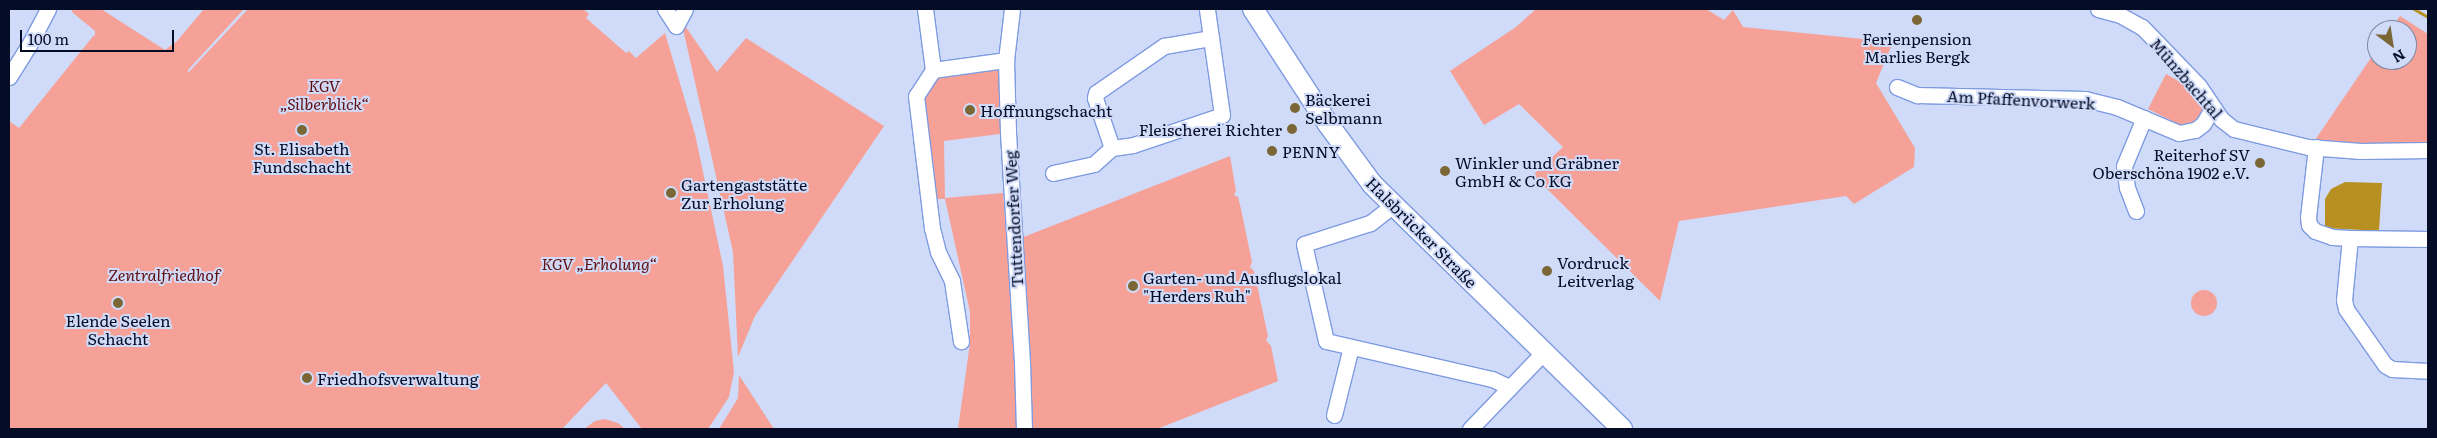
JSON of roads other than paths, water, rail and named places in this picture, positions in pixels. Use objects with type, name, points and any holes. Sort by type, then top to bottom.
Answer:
[{"type":"main road","name":"Halsbrücker Straße","points":[[1253,9],[1328,124],[1372,184],[1392,206],[1437,247],[1622,429]]},
{"type":"street","points":[[9,77],[28,48],[48,9]]},
{"type":"street","points":[[665,9],[676,26],[685,9]]},
{"type":"street","points":[[925,9],[933,70],[916,96],[932,228],[938,252],[952,281],[961,341]]},
{"type":"street","name":"Tuttendorfer Weg","points":[[1012,9],[1006,60],[1014,258],[1022,362],[1024,429]]},
{"type":"street","points":[[1054,173],[1094,164],[1112,148],[1133,145],[1222,115],[1207,9]]},
{"type":"street","name":"Münzbachtal","points":[[2098,9],[2120,14],[2142,27],[2199,86],[2212,109],[2234,129],[2316,147],[2361,151],[2428,150]]},
{"type":"street","points":[[1112,148],[1095,98],[1096,93],[1164,46],[1211,38]]},
{"type":"street","points":[[933,70],[1006,60]]},
{"type":"street","name":"Am Pfaffenvorwerk","points":[[1897,87],[1916,95],[2085,99],[2117,107],[2179,133],[2188,132],[2202,124],[2212,109]]},
{"type":"street","points":[[2136,211],[2127,188],[2124,166],[2144,118]]},
{"type":"street","points":[[2316,147],[2308,216],[2309,225],[2320,233],[2350,238],[2428,239]]},
{"type":"street","points":[[1392,206],[1370,223],[1304,244],[1326,341],[1492,379],[1509,387]]},
{"type":"street","points":[[2350,238],[2344,300],[2346,309],[2386,364],[2392,369],[2428,371]]},
{"type":"street","points":[[1334,415],[1352,347]]},
{"type":"street","points":[[1470,429],[1543,352]]},
{"type":"waterway","points":[[2414,9],[2428,17]]},
{"type":"place","name":"Ferienpension Marlies Bergk","points":[[1917,20]]},
{"type":"place","name":"Bäckerei Selbmann","points":[[1295,108]]},
{"type":"place","name":"Hoffnungschacht","points":[[970,110]]},
{"type":"place","name":"Fleischerei Richter","points":[[1292,129]]},
{"type":"place","name":"St. Elisabeth Fundschacht","points":[[302,130]]},
{"type":"place","name":"PENNY","points":[[1272,151]]},
{"type":"place","name":"Reiterhof SV Oberschöna 1902 e.V.","points":[[2260,163]]},
{"type":"place","name":"Winkler und Gräbner GmbH & Co KG","points":[[1445,171]]},
{"type":"place","name":"Gartengaststätte Zur Erholung","points":[[671,193]]},
{"type":"place","name":"Vordruck Leitverlag","points":[[1547,271]]},
{"type":"place","name":"Garten- und Ausflugslokal \"Herders Ruh\"","points":[[1133,286]]},
{"type":"place","name":"Elende Seelen Schacht","points":[[118,303]]},
{"type":"place","name":"Friedhofsverwaltung","points":[[307,378]]},
{"type":"park label","name":"KGV „Silberblick“","points":[[324,94]]},
{"type":"park label","name":"KGV „Erholung“","points":[[599,263]]},
{"type":"park label","name":"Zentralfriedhof","points":[[164,274]]}]
